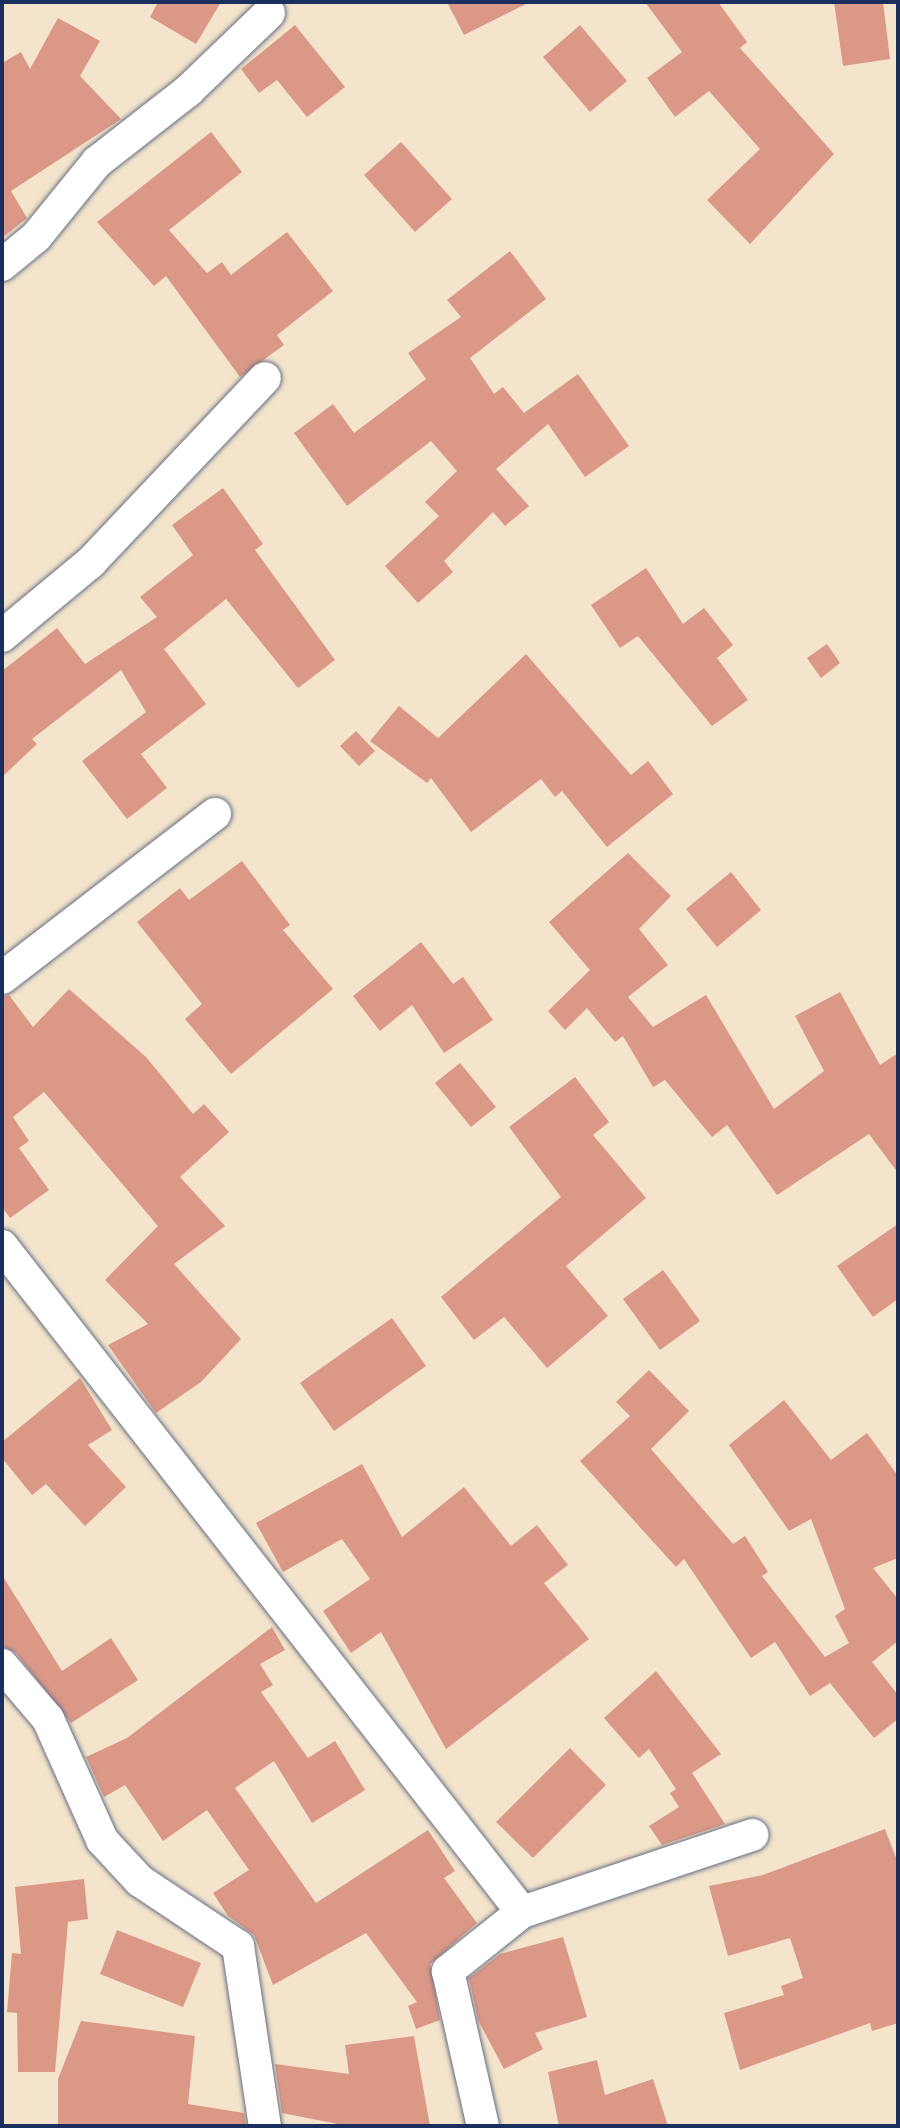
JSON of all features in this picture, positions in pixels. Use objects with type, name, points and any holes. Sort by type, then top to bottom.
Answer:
[{"type":"street","points":[[2,265],[36,237],[97,162],[189,90],[269,13]]},
{"type":"street","points":[[2,636],[102,551],[265,378]]},
{"type":"street","points":[[2,978],[215,814]]},
{"type":"street","points":[[2,1246],[522,1912]]},
{"type":"street","points":[[2,1665],[48,1719],[102,1840],[140,1881],[238,1946],[265,2126]]},
{"type":"street","points":[[483,2126],[448,1971],[522,1912],[752,1835]]},
{"type":"building","points":[[158,2],[221,2],[196,44],[150,17]]},
{"type":"building","points":[[447,2],[530,2],[464,35]]},
{"type":"building","points":[[645,2],[718,2],[747,42],[740,48],[834,154],[750,244],[707,200],[760,149],[709,91],[675,117],[647,78],[682,52]]},
{"type":"building","points":[[834,2],[883,2],[890,59],[843,66]]},
{"type":"building","points":[[58,18],[100,41],[80,76],[121,119],[11,191],[27,218],[2,238],[2,63],[21,52],[30,69]]},
{"type":"building","points":[[295,25],[345,87],[307,117],[277,80],[259,93],[241,69]]},
{"type":"building","points":[[580,25],[627,81],[590,112],[543,57]]},
{"type":"building","points":[[211,132],[242,172],[169,230],[207,273],[222,262],[231,275],[287,232],[333,291],[277,335],[284,345],[240,377],[166,276],[154,286],[97,222]]},
{"type":"building","points":[[401,142],[452,199],[415,232],[364,175]]},
{"type":"building","points":[[510,251],[546,299],[470,358],[494,394],[503,387],[524,413],[578,374],[629,446],[585,477],[548,424],[496,469],[529,506],[505,526],[493,512],[444,561],[453,572],[418,603],[385,566],[439,516],[425,502],[457,471],[431,441],[347,506],[294,433],[333,404],[354,433],[426,379],[408,353],[461,317],[447,300]]},
{"type":"building","points":[[223,488],[263,544],[255,550],[335,660],[298,688],[226,599],[164,649],[206,704],[141,754],[167,788],[127,819],[82,761],[146,712],[121,670],[32,739],[37,744],[2,777],[2,671],[57,628],[85,664],[157,617],[140,597],[193,555],[172,525]]},
{"type":"building","points":[[646,568],[683,624],[704,608],[733,645],[717,658],[748,700],[712,726],[638,636],[620,648],[591,605]]},
{"type":"building","points":[[827,644],[840,663],[821,678],[807,658]]},
{"type":"building","points":[[526,654],[631,775],[648,761],[673,794],[607,847],[562,791],[555,797],[541,779],[471,832],[431,778],[427,783],[370,741],[399,706],[438,738]]},
{"type":"building","points":[[356,731],[375,751],[359,766],[340,746]]},
{"type":"building","points":[[628,853],[671,896],[639,929],[668,965],[628,997],[653,1027],[706,995],[774,1109],[824,1071],[795,1016],[840,992],[880,1065],[898,1053],[898,1173],[869,1134],[777,1195],[727,1125],[712,1137],[665,1080],[653,1087],[623,1036],[615,1042],[587,1008],[565,1030],[548,1011],[590,970],[549,922]]},
{"type":"building","points":[[242,861],[290,925],[283,930],[333,989],[231,1074],[185,1019],[202,1004],[137,922],[180,888],[189,900]]},
{"type":"building","points":[[731,872],[761,910],[717,947],[686,909]]},
{"type":"building","points":[[421,942],[453,984],[463,977],[493,1020],[444,1053],[412,1005],[380,1031],[353,996]]},
{"type":"building","points":[[69,989],[146,1057],[193,1114],[204,1104],[229,1132],[180,1177],[225,1226],[174,1264],[241,1339],[201,1382],[156,1413],[108,1345],[148,1324],[105,1280],[158,1226],[44,1092],[13,1117],[29,1141],[19,1148],[49,1190],[10,1218],[2,1207],[2,997],[9,995],[33,1027]]},
{"type":"building","points":[[460,1063],[496,1107],[471,1127],[435,1083]]},
{"type":"building","points":[[575,1077],[609,1122],[593,1135],[646,1198],[566,1266],[608,1316],[547,1368],[504,1317],[474,1340],[441,1297],[561,1197],[509,1127]]},
{"type":"building","points":[[898,1224],[898,1299],[873,1317],[837,1266]]},
{"type":"building","points":[[663,1270],[700,1321],[660,1350],[623,1299]]},
{"type":"building","points":[[392,1318],[426,1366],[334,1431],[300,1383]]},
{"type":"building","points":[[649,1370],[689,1411],[651,1449],[733,1544],[745,1536],[768,1572],[762,1576],[825,1657],[849,1643],[835,1616],[845,1609],[811,1519],[789,1531],[729,1445],[784,1400],[831,1460],[867,1433],[898,1476],[898,1558],[873,1568],[898,1599],[898,1641],[872,1662],[898,1695],[898,1719],[874,1738],[830,1683],[810,1696],[775,1642],[751,1658],[684,1559],[676,1567],[580,1461],[630,1416],[616,1402]]},
{"type":"building","points":[[80,1378],[112,1430],[88,1445],[126,1487],[85,1526],[46,1484],[32,1495],[2,1458],[2,1442]]},
{"type":"building","points":[[362,1464],[402,1537],[464,1487],[511,1546],[537,1525],[568,1565],[544,1583],[589,1639],[446,1749],[381,1632],[351,1653],[323,1611],[370,1579],[342,1539],[283,1572],[256,1523]]},
{"type":"building","points":[[2,1575],[62,1671],[111,1638],[138,1680],[71,1723],[16,1653],[2,1646]]},
{"type":"building","points":[[272,1627],[285,1650],[260,1664],[273,1685],[261,1692],[308,1758],[335,1741],[365,1790],[312,1823],[274,1761],[235,1788],[316,1903],[428,1830],[455,1871],[444,1878],[477,1923],[430,1964],[440,2020],[416,2029],[408,2006],[417,2002],[366,1933],[273,1985],[254,1935],[228,1916],[213,1893],[249,1870],[207,1810],[163,1841],[125,1785],[104,1797],[86,1757],[127,1738]]},
{"type":"building","points":[[656,1671],[721,1754],[692,1773],[725,1824],[662,1845],[649,1826],[679,1807],[670,1793],[676,1789],[649,1749],[639,1758],[604,1718]]},
{"type":"building","points":[[570,1748],[606,1785],[533,1858],[496,1822]]},
{"type":"building","points":[[885,1829],[898,1863],[898,2023],[872,2031],[870,2023],[740,2070],[724,2013],[784,1995],[781,1986],[803,1978],[790,1938],[728,1956],[709,1886],[763,1875]]},
{"type":"building","points":[[84,1879],[88,1919],[68,1922],[55,2072],[18,2072],[17,2013],[7,2012],[12,1953],[21,1954],[15,1887]]},
{"type":"building","points":[[117,1930],[201,1963],[183,2007],[100,1974]]},
{"type":"building","points":[[563,1937],[587,2017],[535,2033],[543,2049],[504,2069],[478,2020],[469,1978],[500,1954]]},
{"type":"building","points":[[81,2021],[195,2036],[188,2104],[244,2113],[246,2126],[58,2126],[58,2079]]},
{"type":"building","points":[[414,2036],[430,2126],[348,2126],[282,2113],[275,2064],[349,2074],[345,2045]]},
{"type":"building","points":[[597,2060],[605,2095],[653,2079],[668,2126],[559,2126],[548,2072]]}]
